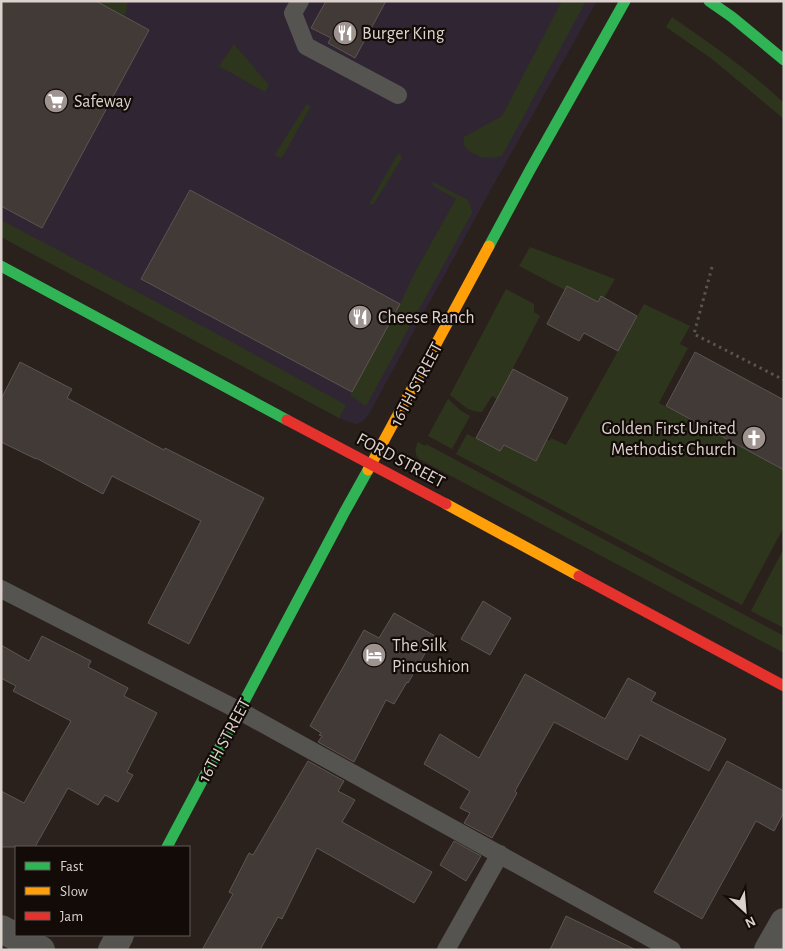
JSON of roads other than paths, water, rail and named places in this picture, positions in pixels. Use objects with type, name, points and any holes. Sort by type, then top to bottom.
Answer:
[{"type":"main road","name":"16TH STREET","points":[[168,846],[344,513],[530,170],[625,1]]},
{"type":"main road","points":[[709,1],[732,17],[784,60]]},
{"type":"main road","name":"FORD STREET","points":[[1,266],[784,686]]},
{"type":"street","points":[[768,950],[784,922]]},
{"type":"street","points":[[1,929],[41,950]]},
{"type":"street","points":[[112,950],[119,936]]},
{"type":"lane","points":[[300,1],[293,12],[306,46],[398,95]]},
{"type":"lane","points":[[1,589],[240,711],[672,950]]},
{"type":"lane","points":[[446,950],[500,854]]},
{"type":"place","name":"Burger King","points":[[345,33]]},
{"type":"place","name":"Safeway","points":[[56,101]]},
{"type":"place","name":"Cheese Ranch","points":[[360,317]]},
{"type":"place","name":"Golden First United Methodist Church","points":[[754,438]]},
{"type":"place","name":"The Silk Pincushion","points":[[374,655]]}]
